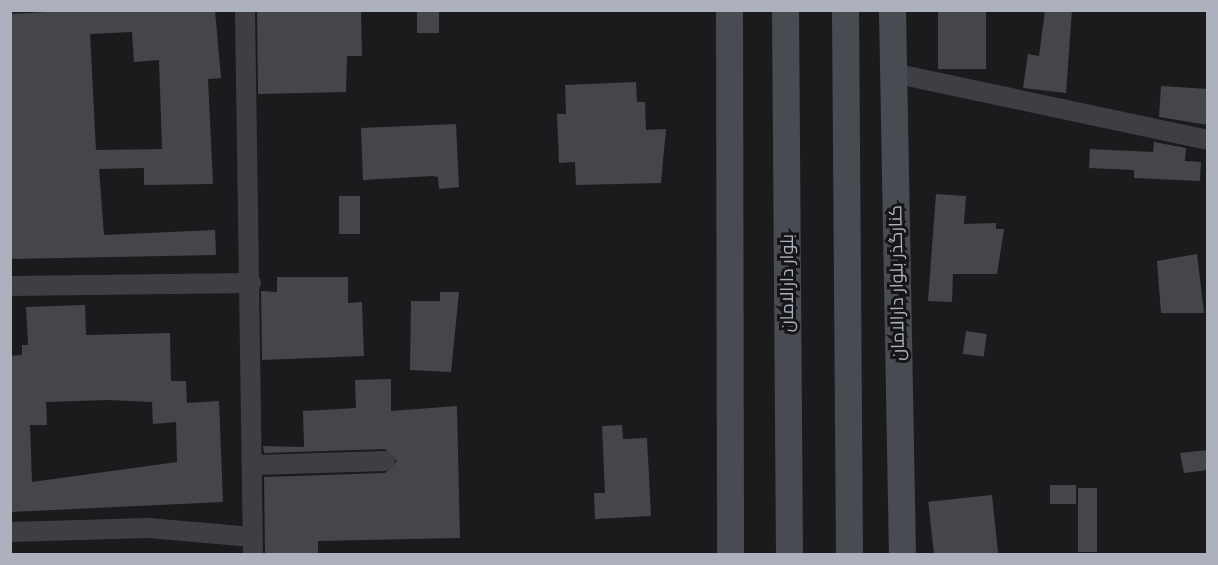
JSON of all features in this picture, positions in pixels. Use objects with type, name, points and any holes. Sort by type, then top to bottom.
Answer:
[{"type":"street","points":[[10,531],[148,528],[253,546],[251,283],[244,10]]},
{"type":"street","points":[[729,10],[730,555]]},
{"type":"street","name":"بلوار دارالامان","points":[[785,10],[789,555]]},
{"type":"street","points":[[845,10],[849,555]]},
{"type":"street","name":"کنارگذر بلوار دارالامان","points":[[892,10],[902,555]]},
{"type":"street","points":[[893,73],[1208,140]]},
{"type":"street","points":[[10,286],[251,283]]},
{"type":"street","points":[[252,465],[385,461]]},
{"type":"building","points":[[83,10],[215,10],[221,78],[208,79],[213,184],[144,185],[144,168],[99,169],[104,235],[215,230],[216,255],[10,259],[10,14]],"holes":[[[132,32],[134,62],[159,60],[162,149],[96,150],[90,34]]]},
{"type":"building","points":[[257,10],[361,10],[362,56],[347,56],[346,92],[258,94]]},
{"type":"building","points":[[417,10],[439,10],[439,33],[417,33]]},
{"type":"building","points":[[938,10],[986,10],[986,69],[938,69]]},
{"type":"building","points":[[1045,10],[1072,10],[1066,93],[1023,88],[1028,54],[1039,56]]},
{"type":"building","points":[[636,82],[637,102],[645,102],[646,130],[666,129],[661,183],[576,185],[575,162],[559,163],[557,114],[566,114],[565,85]]},
{"type":"building","points":[[1161,86],[1208,89],[1208,125],[1159,117]]},
{"type":"building","points":[[456,124],[459,187],[439,189],[438,177],[433,176],[363,180],[361,128]]},
{"type":"building","points":[[1154,142],[1186,148],[1185,161],[1201,162],[1200,181],[1134,178],[1134,170],[1089,168],[1090,149],[1153,152]]},
{"type":"building","points":[[936,194],[966,196],[964,224],[996,223],[996,229],[1004,229],[997,274],[953,274],[952,302],[928,301]]},
{"type":"building","points":[[339,196],[360,196],[360,234],[339,234]]},
{"type":"building","points":[[1197,254],[1204,313],[1161,313],[1157,261]]},
{"type":"building","points":[[277,277],[348,277],[348,303],[362,302],[364,356],[262,360],[261,291],[277,292]]},
{"type":"building","points":[[440,292],[459,292],[451,372],[410,370],[411,301],[440,301]]},
{"type":"building","points":[[85,305],[86,335],[170,333],[171,381],[186,381],[187,403],[219,401],[223,502],[10,512],[10,356],[22,355],[22,345],[28,345],[26,307]],"holes":[[[108,400],[152,402],[153,424],[176,422],[177,462],[32,482],[30,425],[47,425],[46,402]]]},
{"type":"building","points":[[966,331],[987,334],[984,357],[963,354]]},
{"type":"building","points":[[391,379],[391,411],[457,406],[460,538],[318,541],[318,555],[265,555],[264,477],[385,473],[397,461],[385,449],[264,453],[263,446],[304,447],[303,411],[356,408],[355,380]]},
{"type":"building","points":[[622,425],[623,439],[647,438],[651,516],[595,519],[594,493],[605,493],[602,426]]},
{"type":"building","points":[[1208,450],[1208,470],[1184,473],[1180,453]]},
{"type":"building","points":[[1050,485],[1076,485],[1076,504],[1050,504]]},
{"type":"building","points":[[1078,488],[1097,488],[1097,552],[1078,552]]},
{"type":"building","points":[[992,495],[998,554],[934,554],[928,502]]}]
